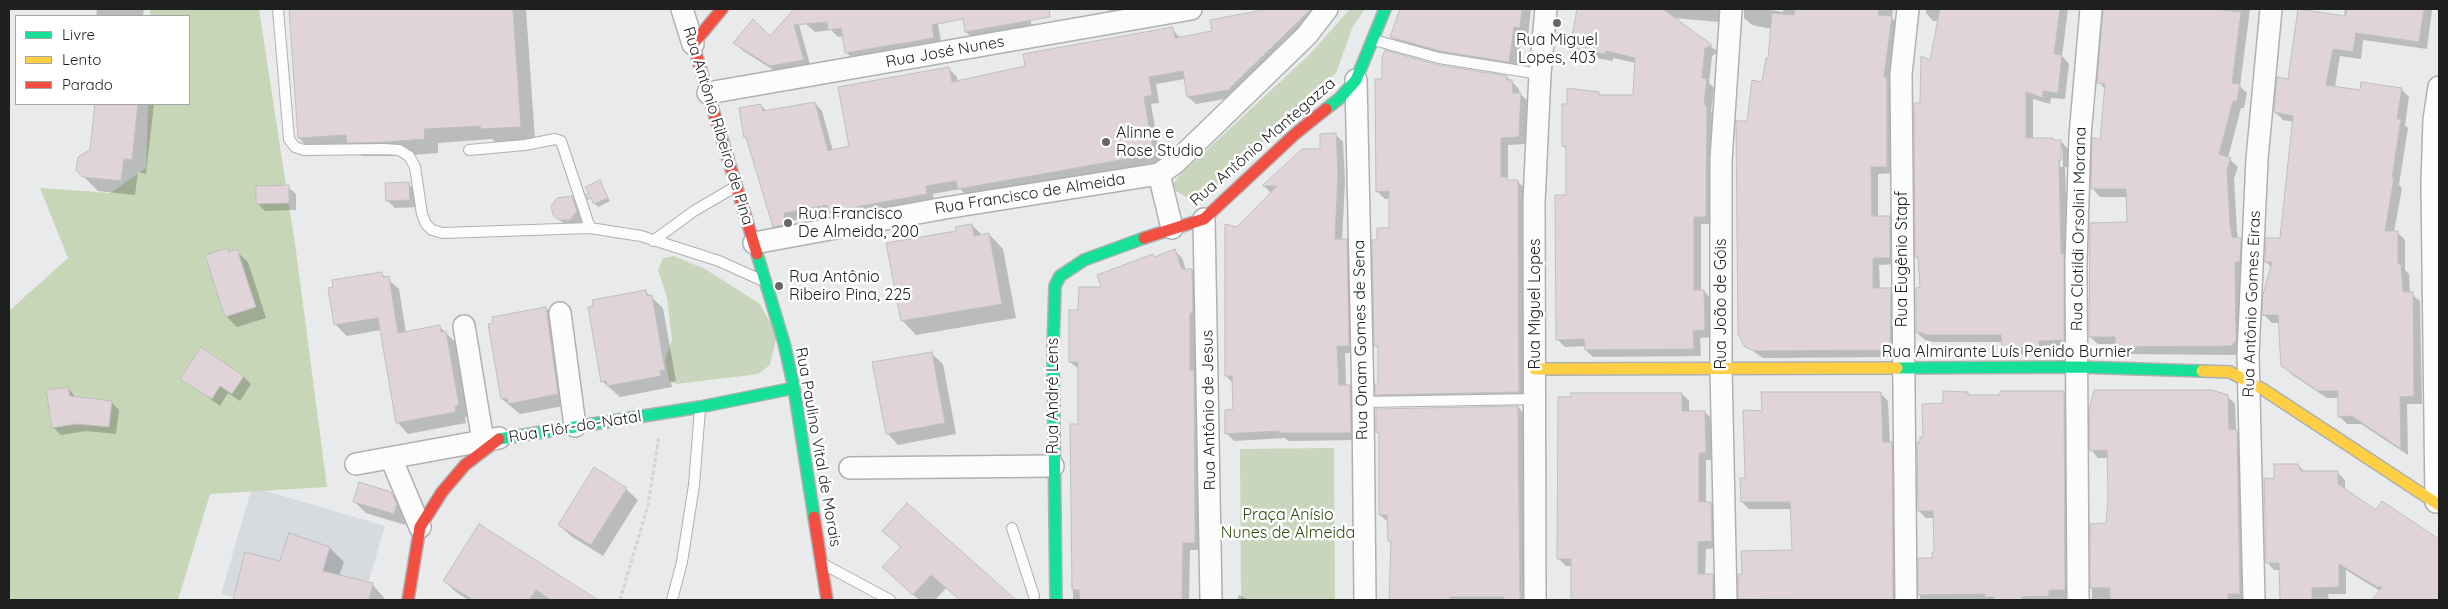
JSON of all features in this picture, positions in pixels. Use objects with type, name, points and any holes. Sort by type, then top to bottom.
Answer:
[{"type":"street","name":"Rua Antônio Ribeiro de Pina","points":[[682,9],[754,243]]},
{"type":"street","points":[[693,44],[722,9]]},
{"type":"street","name":"Rua José Nunes","points":[[708,93],[1185,9]]},
{"type":"street","name":"Rua Francisco de Almeida","points":[[754,243],[945,208],[1159,174],[1175,163],[1307,36],[1327,9]]},
{"type":"street","name":"Rua Antônio Mantegazza","points":[[1172,228],[1204,219],[1295,134],[1340,98],[1356,80],[1385,9]]},
{"type":"street","name":"Rua Miguel Lopes","points":[[1535,600],[1534,202],[1540,74],[1546,9]]},
{"type":"street","name":"Rua João de Góis","points":[[1726,600],[1721,368],[1721,160],[1731,9]]},
{"type":"street","name":"Rua Eugênio Stapf","points":[[1906,600],[1901,74],[1908,9]]},
{"type":"street","name":"Rua Clotildi Orsolini Morana","points":[[2078,600],[2076,262],[2080,136],[2091,9]]},
{"type":"street","name":"Rua Antônio Gomes Eiras","points":[[2254,600],[2248,380],[2257,159],[2271,9]]},
{"type":"street","name":"Rua Onam Gomes de Sena","points":[[1356,80],[1365,600]]},
{"type":"street","points":[[2437,503],[2432,184],[2434,120],[2439,88]]},
{"type":"street","points":[[1159,174],[1172,228]]},
{"type":"street","name":"Rua Antônio de Jesus","points":[[1204,219],[1211,600]]},
{"type":"street","name":"Rua André Lens","points":[[850,468],[1053,466],[1055,286],[1060,276],[1084,260],[1172,228]]},
{"type":"street","name":"Rua Paulino Vital de Morais","points":[[754,243],[767,282],[794,388],[827,600]]},
{"type":"street","points":[[560,314],[576,426]]},
{"type":"street","points":[[408,600],[420,527],[442,492],[491,440],[464,326]]},
{"type":"street","name":"Rua Almirante Luís Penido Burnier","points":[[1535,369],[2078,367],[2215,370],[2230,372],[2248,380],[2437,503]]},
{"type":"street","name":"Rua Flôr-do-Natal","points":[[356,464],[491,440],[700,407],[794,388]]},
{"type":"street","points":[[391,458],[420,527]]},
{"type":"street","points":[[1053,466],[1056,597]]},
{"type":"lane","points":[[278,9],[289,139],[295,147],[304,150],[384,149],[399,150],[409,156],[414,167],[422,214],[426,224],[432,230],[443,233],[590,228],[641,236],[719,261],[767,282]]},
{"type":"lane","points":[[1372,40],[1439,58],[1540,74]]},
{"type":"lane","points":[[469,150],[525,145],[555,139],[561,141],[590,228]]},
{"type":"lane","points":[[653,241],[694,211],[736,187]]},
{"type":"lane","points":[[1363,402],[1535,399]]},
{"type":"lane","points":[[672,600],[682,562],[694,485],[700,407]]},
{"type":"lane","points":[[1012,528],[1030,598],[1056,597]]},
{"type":"lane","points":[[821,563],[890,600]]},
{"type":"path","points":[[620,600],[648,505],[663,413]]},
{"type":"shaded area","points":[[252,487],[385,526],[363,600],[243,600],[221,594]]},
{"type":"green space","points":[[150,9],[259,9],[296,251],[327,487],[210,494],[178,600],[9,600],[9,311],[68,258],[40,188],[110,193],[146,168],[148,105],[190,105],[190,15],[150,15]]},
{"type":"green space","points":[[1350,9],[1365,9],[1353,26],[1336,73],[1204,198],[1193,201],[1176,191],[1173,184],[1180,175],[1310,54]]},
{"type":"green space","points":[[674,256],[705,269],[760,304],[777,335],[770,365],[758,374],[676,384],[669,381],[665,360],[672,340],[667,297],[658,270],[663,258]]},
{"type":"green space","name":"Praça Anísio Nunes de Almeida","points":[[1334,448],[1335,600],[1241,600],[1240,449]]},
{"type":"building","points":[[289,9],[513,9],[521,127],[481,129],[480,126],[424,129],[425,139],[386,142],[347,143],[346,135],[298,138]]},
{"type":"building","points":[[794,9],[1049,9],[1050,17],[965,32],[963,19],[932,25],[934,38],[845,53],[841,28],[828,30],[827,22],[794,25],[804,60],[770,66],[733,43],[753,19],[770,36]]},
{"type":"building","points":[[1268,9],[1311,9],[1228,90],[1187,97],[1183,71],[1149,77],[1152,95],[1144,97],[1154,154],[958,189],[956,181],[926,186],[927,194],[828,212],[827,205],[784,213],[786,224],[773,227],[746,137],[744,138],[739,108],[761,104],[763,111],[815,102],[828,151],[849,146],[838,87],[949,67],[952,82],[1025,66],[1023,54],[1173,27],[1175,38],[1212,31],[1210,20]]},
{"type":"building","points":[[1400,9],[1522,9],[1520,28],[1514,27],[1509,62],[1440,51],[1390,37]]},
{"type":"building","points":[[1577,9],[1663,9],[1712,45],[1705,48],[1702,78],[1707,79],[1704,103],[1707,107],[1706,217],[1694,217],[1694,290],[1704,290],[1705,330],[1693,331],[1694,349],[1585,350],[1584,339],[1556,340],[1555,195],[1566,195],[1566,146],[1562,146],[1562,104],[1567,104],[1567,88],[1599,92],[1599,95],[1633,95],[1635,58],[1606,51],[1605,54],[1570,48]]},
{"type":"building","points":[[1795,9],[1879,9],[1878,15],[1892,16],[1884,77],[1887,77],[1887,167],[1871,167],[1872,216],[1890,216],[1890,258],[1873,258],[1873,288],[1891,288],[1890,350],[1754,351],[1745,347],[1738,334],[1736,121],[1747,121],[1752,80],[1762,82],[1766,58],[1768,58],[1772,13],[1794,15]]},
{"type":"building","points":[[1940,9],[2060,9],[2054,54],[2062,55],[2058,93],[2043,91],[2043,98],[2026,92],[2026,138],[2053,138],[2053,140],[2061,140],[2061,160],[2059,160],[2061,254],[2064,254],[2064,340],[2039,341],[2039,348],[2002,348],[2001,335],[1924,335],[1924,333],[1916,333],[1916,288],[1920,287],[1918,257],[1915,257],[1914,103],[1920,103],[1921,56],[1930,60]]},
{"type":"building","points":[[2103,9],[2213,9],[2241,12],[2232,83],[2240,84],[2237,101],[2233,101],[2219,154],[2231,158],[2227,170],[2230,223],[2232,237],[2241,238],[2240,262],[2235,262],[2236,341],[2231,346],[2116,347],[2115,337],[2089,337],[2090,223],[2127,222],[2126,189],[2091,189],[2092,137],[2100,140],[2105,84],[2097,83]]},
{"type":"building","points":[[2298,9],[2345,16],[2347,9],[2424,9],[2419,42],[2356,33],[2353,52],[2333,49],[2326,85],[2360,90],[2361,82],[2402,88],[2397,119],[2401,119],[2392,178],[2394,178],[2385,231],[2398,231],[2398,264],[2401,264],[2403,292],[2413,292],[2414,396],[2400,397],[2401,449],[2352,416],[2338,417],[2338,391],[2318,391],[2281,366],[2278,315],[2262,315],[2263,294],[2272,262],[2265,262],[2266,238],[2280,238],[2293,116],[2274,112],[2277,77],[2288,79]]},
{"type":"building","points":[[1385,50],[1438,65],[1507,76],[1507,80],[1512,80],[1513,93],[1521,93],[1519,137],[1501,138],[1501,177],[1507,177],[1508,180],[1518,180],[1519,392],[1375,395],[1375,384],[1378,384],[1378,346],[1374,346],[1372,240],[1377,240],[1377,228],[1389,228],[1389,191],[1376,192],[1375,79],[1382,79],[1382,58]]},
{"type":"building","points":[[95,105],[138,105],[132,160],[124,159],[121,181],[82,177],[76,170],[78,157],[90,150]]},
{"type":"building","points":[[1336,133],[1338,173],[1335,239],[1347,239],[1349,346],[1337,346],[1339,385],[1350,385],[1351,433],[1279,433],[1279,431],[1225,434],[1225,410],[1233,409],[1232,376],[1225,376],[1225,224],[1237,227],[1277,186],[1262,186],[1302,149],[1320,149],[1320,134]]},
{"type":"building","points":[[600,180],[608,198],[594,204],[590,197],[588,200],[586,194],[589,194],[585,187]]},
{"type":"building","points":[[409,182],[410,200],[386,201],[385,183]]},
{"type":"building","points":[[289,185],[289,203],[256,204],[256,186]]},
{"type":"building","points":[[572,196],[577,211],[570,220],[559,220],[553,215],[551,206],[557,198]]},
{"type":"building","points":[[972,224],[974,236],[989,233],[1002,304],[901,321],[886,243],[956,231],[955,227]]},
{"type":"building","points":[[228,248],[229,252],[237,249],[256,307],[225,317],[205,255]]},
{"type":"building","points":[[1175,249],[1182,269],[1192,269],[1193,313],[1190,313],[1190,370],[1194,370],[1195,543],[1183,543],[1182,600],[1080,600],[1079,590],[1072,590],[1070,424],[1078,424],[1078,362],[1069,362],[1069,310],[1078,310],[1079,287],[1101,287],[1097,275],[1153,254],[1154,257]]},
{"type":"building","points":[[382,272],[383,277],[389,276],[398,333],[440,325],[441,332],[446,331],[459,405],[455,406],[456,412],[396,423],[378,318],[334,325],[328,288],[333,287],[332,280]]},
{"type":"building","points":[[646,290],[647,296],[652,295],[665,370],[660,371],[661,376],[607,386],[606,381],[601,382],[588,307],[593,306],[592,300]]},
{"type":"building","points":[[546,307],[558,394],[508,404],[507,398],[501,399],[488,324],[493,323],[492,317]]},
{"type":"building","points":[[201,347],[244,376],[232,394],[220,386],[212,399],[180,379]]},
{"type":"building","points":[[932,352],[945,423],[886,434],[872,362]]},
{"type":"building","points":[[68,387],[70,396],[112,401],[109,427],[77,424],[52,428],[46,390]]},
{"type":"building","points":[[2094,390],[2212,390],[2228,395],[2229,429],[2237,430],[2240,594],[2228,594],[2228,600],[2110,600],[2110,588],[2090,588],[2090,524],[2106,523],[2108,499],[2107,450],[2090,451],[2089,411]]},
{"type":"building","points":[[1943,391],[1968,392],[1968,395],[2000,395],[2000,391],[2064,391],[2065,590],[2049,590],[2049,596],[2022,597],[2022,600],[1994,600],[1994,597],[1985,597],[1985,594],[1918,595],[1918,558],[1932,558],[1932,552],[1934,552],[1933,511],[1918,511],[1917,442],[1920,442],[1920,437],[1923,437],[1922,404],[1943,403]]},
{"type":"building","points":[[1761,392],[1881,392],[1883,442],[1892,442],[1893,600],[1738,599],[1738,574],[1742,574],[1741,551],[1792,550],[1790,502],[1741,502],[1740,478],[1745,478],[1743,410],[1762,411]]},
{"type":"building","points":[[1571,393],[1682,393],[1682,411],[1705,411],[1706,453],[1699,453],[1699,502],[1711,502],[1712,541],[1698,542],[1698,574],[1713,574],[1713,600],[1571,600],[1571,559],[1557,559],[1558,397],[1571,397]]},
{"type":"building","points":[[1518,406],[1520,600],[1504,600],[1504,597],[1450,597],[1450,600],[1389,600],[1391,541],[1388,541],[1387,515],[1379,515],[1379,433],[1376,432],[1376,409]]},
{"type":"building","points":[[2274,464],[2298,464],[2301,471],[2338,471],[2338,484],[2376,510],[2382,501],[2439,539],[2439,600],[2372,600],[2382,587],[2377,587],[2339,564],[2339,587],[2312,588],[2312,600],[2280,600],[2279,563],[2266,563],[2264,478],[2274,479]]},
{"type":"building","points":[[594,467],[627,488],[591,545],[558,525]]},
{"type":"building","points":[[359,482],[391,492],[397,504],[394,514],[353,502]]},
{"type":"building","points":[[907,503],[1016,600],[960,600],[931,575],[913,595],[882,567],[901,547],[882,531]]},
{"type":"building","points":[[479,524],[598,600],[551,600],[536,590],[529,600],[473,600],[443,581]]},
{"type":"building","points":[[289,533],[330,547],[323,571],[373,583],[369,600],[233,600],[245,552],[280,561]]},
{"type":"traffic: fast","points":[[1326,109],[1340,98],[1356,80],[1385,9]]},
{"type":"traffic: fast","points":[[1056,600],[1053,348],[1055,286],[1060,276],[1084,260],[1144,238]]},
{"type":"traffic: fast","points":[[757,254],[784,343],[794,388],[814,517]]},
{"type":"traffic: fast","points":[[1897,368],[2078,367],[2202,371]]},
{"type":"traffic: fast","points":[[499,439],[700,407],[794,388]]},
{"type":"traffic: slow","points":[[1535,369],[1897,368]]},
{"type":"traffic: slow","points":[[2202,371],[2230,372],[2264,390],[2439,505]]},
{"type":"traffic: jam","points":[[722,9],[693,44],[757,254]]},
{"type":"traffic: jam","points":[[1144,238],[1204,219],[1295,134],[1326,109]]},
{"type":"traffic: jam","points":[[408,600],[420,527],[442,492],[465,465],[499,439]]},
{"type":"traffic: jam","points":[[814,517],[827,600]]},
{"type":"place","name":"Rua Miguel Lopes, 403","points":[[1557,23]]},
{"type":"place","name":"Alinne e Rose Studio","points":[[1106,142]]},
{"type":"place","name":"Rua Francisco De Almeida, 200","points":[[788,223]]},
{"type":"place","name":"Rua Antônio Ribeiro Pina, 225","points":[[779,286]]}]
